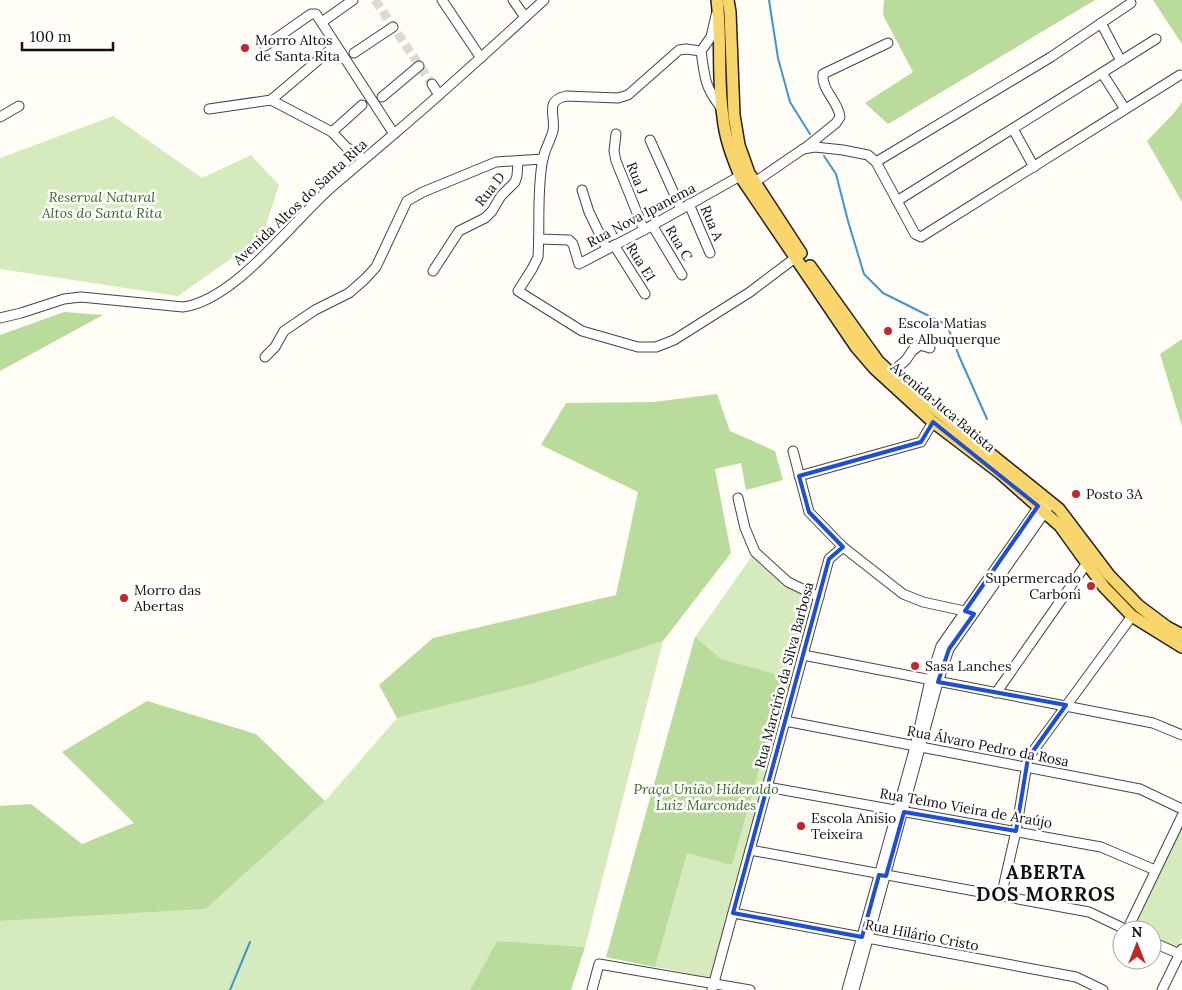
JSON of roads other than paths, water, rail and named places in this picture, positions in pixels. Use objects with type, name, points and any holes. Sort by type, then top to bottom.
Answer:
[{"type":"main road","name":"Avenida Juca Batista","points":[[721,2],[730,12],[734,115],[739,145],[749,172],[801,253],[859,336],[878,361],[894,376],[1045,505],[1104,587],[1132,616],[1182,647]]},
{"type":"main road","name":"Avenida Juca Batista","points":[[721,2],[721,92],[729,150],[740,176],[856,347],[874,368],[933,422],[1045,505],[1059,509],[1109,576],[1133,600],[1167,627],[1182,635]]},
{"type":"main road","points":[[721,92],[733,79]]},
{"type":"street","points":[[322,22],[354,0]]},
{"type":"street","points":[[442,0],[481,58]]},
{"type":"street","points":[[513,0],[525,17]]},
{"type":"street","name":"Avenida Altos do Santa Rita","points":[[0,318],[64,299],[81,297],[183,307],[204,301],[227,287],[263,258],[299,218],[332,186],[439,95],[544,0]]},
{"type":"street","points":[[721,2],[711,37],[701,51],[707,87],[722,109]]},
{"type":"street","points":[[876,162],[1051,57],[1132,3]]},
{"type":"street","points":[[265,46],[313,14],[316,14],[394,134]]},
{"type":"street","points":[[1101,23],[1121,61]]},
{"type":"street","points":[[354,53],[393,28]]},
{"type":"street","points":[[897,201],[1156,39]]},
{"type":"street","points":[[755,182],[804,149],[840,118],[839,111],[823,80],[823,74],[888,43]]},
{"type":"street","points":[[209,109],[271,100],[336,45]]},
{"type":"street","points":[[701,51],[686,48],[679,50],[628,95],[618,98],[580,96],[558,98],[553,104],[553,127],[543,159],[539,201],[538,257],[518,291],[582,331],[638,347],[656,346],[674,340],[750,292],[795,258]]},
{"type":"street","points":[[382,97],[419,66]]},
{"type":"street","points":[[1102,73],[1126,109]]},
{"type":"street","points":[[804,149],[815,147],[868,155],[876,162],[915,234],[921,237],[1180,75]]},
{"type":"street","points":[[432,84],[439,95]]},
{"type":"street","points":[[707,87],[712,91],[721,92]]},
{"type":"street","points":[[271,100],[332,132],[360,163]]},
{"type":"street","points":[[332,132],[362,105]]},
{"type":"street","points":[[0,117],[19,106]]},
{"type":"street","points":[[1013,129],[1034,167]]},
{"type":"street","name":"Rua J","points":[[616,134],[614,151],[616,161],[648,228]]},
{"type":"street","points":[[650,140],[681,209]]},
{"type":"street","points":[[265,357],[275,347],[284,331],[314,310],[349,292],[376,267],[407,201],[423,192],[496,162],[543,159]]},
{"type":"street","name":"Rua D","points":[[433,271],[459,231],[485,218],[492,211],[500,196],[515,182],[518,161]]},
{"type":"street","name":"Rua Nova Ipanema","points":[[539,239],[569,240],[578,264],[648,228],[740,176]]},
{"type":"street","name":"Rua E1","points":[[582,190],[589,212],[610,247],[645,294]]},
{"type":"street","name":"Rua A","points":[[690,204],[710,253]]},
{"type":"street","name":"Rua C","points":[[648,228],[682,276]]},
{"type":"street","points":[[894,376],[898,367],[908,358],[912,351],[920,345],[930,348]]},
{"type":"street","points":[[799,476],[921,442],[933,422]]},
{"type":"street","points":[[793,452],[809,512],[843,547],[904,594],[922,602],[970,612]]},
{"type":"street","points":[[738,498],[745,528],[755,552],[788,582],[819,598]]},
{"type":"street","points":[[847,990],[865,938],[883,875],[934,681],[949,649],[970,612],[1045,505]]},
{"type":"street","name":"Rua Marcírio da Silva Barbosa","points":[[713,987],[829,559],[843,547]]},
{"type":"street","points":[[996,693],[1087,563]]},
{"type":"street","points":[[1002,897],[1016,831],[1028,758],[1132,616]]},
{"type":"street","points":[[803,655],[1154,723],[1182,735]]},
{"type":"street","name":"Rua Álvaro Pedro da Rosa","points":[[785,721],[1140,789],[1182,809]]},
{"type":"street","name":"Rua Telmo Vieira de Araújo","points":[[768,787],[1101,846],[1155,870]]},
{"type":"street","points":[[1132,920],[1182,816]]},
{"type":"street","points":[[750,850],[1089,912],[1112,923]]},
{"type":"street","name":"Rua Hilário Cristo","points":[[733,913],[1076,977],[1103,990]]},
{"type":"street","points":[[854,990],[865,938]]},
{"type":"street","points":[[1162,946],[1181,953],[1162,990]]},
{"type":"street","points":[[592,990],[599,964],[713,987],[750,990]]},
{"type":"waterway","points":[[769,0],[778,58],[790,102],[810,134]]},
{"type":"waterway","points":[[824,156],[836,174],[864,274],[883,293],[947,325],[987,419]]},
{"type":"waterway","points":[[230,990],[250,942]]},
{"type":"tunnel","points":[[375,0],[432,84]]},
{"type":"place","name":"Morro Altos de Santa Rita","points":[[245,48]]},
{"type":"place","name":"Escola Matias de Albuquerque","points":[[888,331]]},
{"type":"place","name":"Posto 3A","points":[[1076,494]]},
{"type":"place","name":"Supermercado Carboni","points":[[1091,586]]},
{"type":"place","name":"Morro das Abertas","points":[[124,598]]},
{"type":"place","name":"Sasa Lanches","points":[[915,666]]},
{"type":"place","name":"Escola Anísio Teixeira","points":[[801,826]]},
{"type":"district","name":"ABERTA DOS MORROS","points":[[1046,883]]},
{"type":"park label","name":"Reserval Natural Altos do Santa Rita","points":[[102,206]]},
{"type":"park label","name":"Praça União Hideraldo Luiz Marcondes","points":[[706,798]]}]
